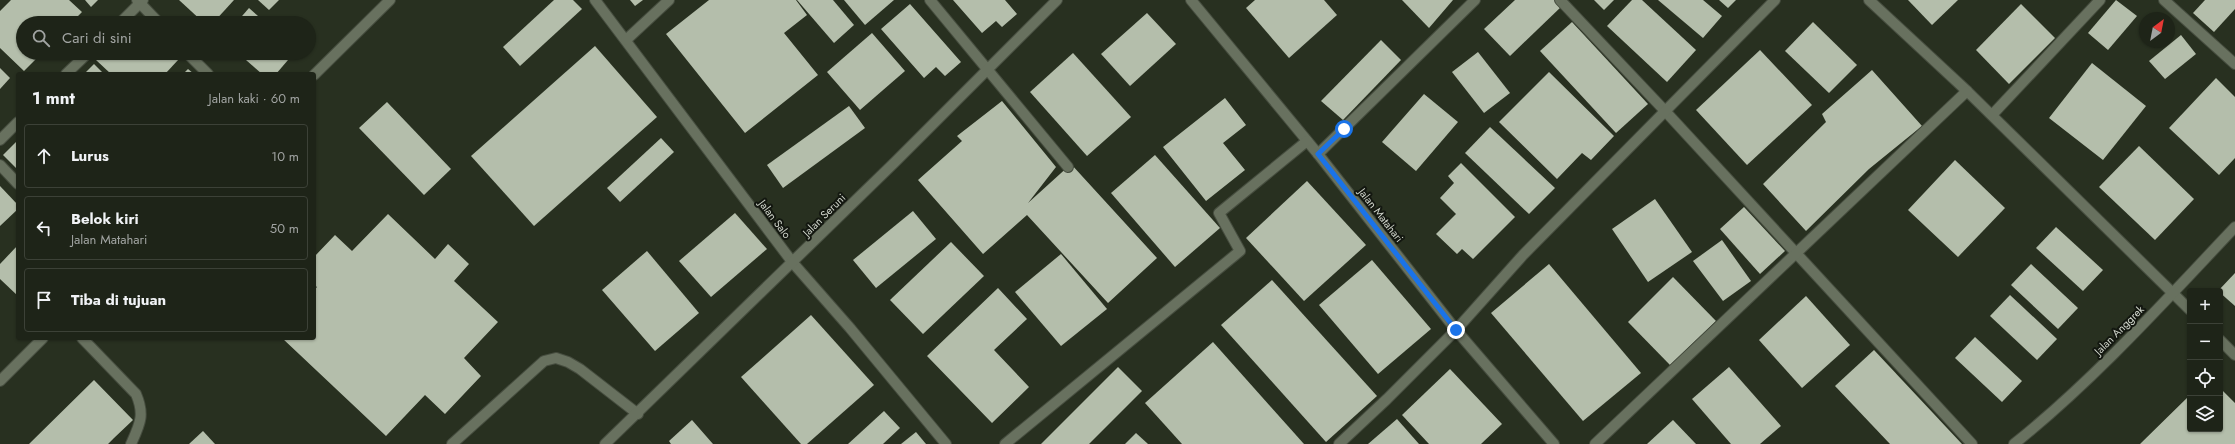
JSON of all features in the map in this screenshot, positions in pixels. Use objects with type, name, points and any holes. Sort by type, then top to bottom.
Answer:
[{"type":"street","points":[[316,73],[390,0]]},
{"type":"street","name":"Jalan Salo","points":[[595,0],[793,263],[850,328],[946,444]]},
{"type":"street","points":[[626,40],[669,0]]},
{"type":"street","points":[[930,0],[1068,167]]},
{"type":"street","name":"Jalan Seruni","points":[[605,444],[638,414],[793,263],[987,68],[1057,0]]},
{"type":"street","name":"Jalan Matahari","points":[[1191,0],[1318,154],[1456,330],[1554,444]]},
{"type":"street","points":[[1318,154],[1475,0]]},
{"type":"street","points":[[1560,0],[1666,112],[1972,444]]},
{"type":"street","points":[[1339,444],[1387,399],[1456,330],[1523,255],[1775,0]]},
{"type":"street","points":[[1869,0],[1992,115],[2187,307]]},
{"type":"street","points":[[1992,115],[2100,0]]},
{"type":"street","points":[[2164,0],[2235,64]]},
{"type":"street","points":[[126,16],[140,1],[153,16]]},
{"type":"street","points":[[68,72],[81,60]]},
{"type":"street","points":[[194,60],[206,72]]},
{"type":"street","points":[[1594,444],[1967,91]]},
{"type":"street","points":[[0,140],[16,124]]},
{"type":"street","points":[[1006,444],[1130,339],[1240,251],[1219,213],[1307,141]]},
{"type":"street","points":[[0,165],[16,182]]},
{"type":"street","name":"Jalan Anggrek","points":[[2014,444],[2056,408],[2173,293],[2235,227]]},
{"type":"street","points":[[0,381],[41,340]]},
{"type":"street","points":[[84,340],[136,394],[140,405],[142,421],[131,444]]},
{"type":"street","points":[[2223,343],[2235,355]]},
{"type":"street","points":[[452,444],[544,361],[556,358],[580,369],[638,414]]},
{"type":"building","points":[[11,0],[69,0],[82,12],[78,16],[16,16],[16,60],[35,60],[24,71],[0,48],[0,11]]},
{"type":"building","points":[[85,0],[98,0],[91,7]]},
{"type":"building","points":[[179,0],[234,0],[219,16],[196,16]]},
{"type":"building","points":[[258,0],[279,0],[269,10]]},
{"type":"building","points":[[554,0],[573,0],[582,9],[520,66],[503,47]]},
{"type":"building","points":[[630,0],[643,0],[635,6]]},
{"type":"building","points":[[709,0],[796,0],[807,15],[784,33],[818,75],[745,133],[666,34]]},
{"type":"building","points":[[797,0],[833,0],[854,25],[834,43]]},
{"type":"building","points":[[844,0],[894,0],[865,25]]},
{"type":"building","points":[[953,0],[1005,0],[1017,14],[1002,27],[996,21],[982,33]]},
{"type":"building","points":[[1255,0],[1324,0],[1337,15],[1289,58],[1246,8]]},
{"type":"building","points":[[1402,0],[1453,0],[1429,28]]},
{"type":"building","points":[[1515,0],[1556,0],[1562,6],[1510,56],[1484,29]]},
{"type":"building","points":[[1594,0],[1614,0],[1604,10]]},
{"type":"building","points":[[1632,0],[1642,0],[1696,50],[1667,82],[1607,26]]},
{"type":"building","points":[[1658,0],[1703,0],[1722,16],[1703,38]]},
{"type":"building","points":[[1719,0],[1736,0],[1728,8]]},
{"type":"building","points":[[1908,0],[1958,0],[1932,25]]},
{"type":"building","points":[[2116,0],[2137,16],[2108,50],[2088,33]]},
{"type":"building","points":[[2205,0],[2235,0],[2235,9],[2214,32],[2193,13]]},
{"type":"building","points":[[910,4],[961,62],[945,76],[936,67],[924,78],[881,29]]},
{"type":"building","points":[[2021,4],[2055,38],[2009,84],[1976,50]]},
{"type":"building","points":[[249,8],[258,16],[242,16]]},
{"type":"building","points":[[1147,13],[1176,44],[1130,86],[1101,54]]},
{"type":"building","points":[[1572,22],[1648,104],[1616,133],[1540,51]]},
{"type":"building","points":[[1813,22],[1857,65],[1829,93],[1785,51]]},
{"type":"building","points":[[872,33],[905,71],[860,110],[827,72]]},
{"type":"building","points":[[2181,35],[2196,54],[2165,79],[2149,61],[2165,48],[2175,48],[2175,40]]},
{"type":"building","points":[[1381,40],[1401,60],[1343,120],[1321,101]]},
{"type":"building","points":[[595,46],[657,117],[534,226],[471,156]]},
{"type":"building","points":[[1760,50],[1812,105],[1747,165],[1696,110]]},
{"type":"building","points":[[1478,52],[1510,93],[1484,113],[1452,72]]},
{"type":"building","points":[[1073,53],[1131,117],[1087,156],[1030,92]]},
{"type":"building","points":[[96,60],[178,60],[167,72],[109,72]]},
{"type":"building","points":[[246,60],[288,60],[278,72],[260,72]]},
{"type":"building","points":[[2092,63],[2146,106],[2103,160],[2049,118]]},
{"type":"building","points":[[94,64],[102,72],[86,72]]},
{"type":"building","points":[[0,68],[10,78],[0,89]]},
{"type":"building","points":[[1872,70],[1922,126],[1869,169],[1806,231],[1763,184],[1826,122],[1822,114]]},
{"type":"building","points":[[1549,72],[1614,136],[1591,160],[1582,153],[1557,179],[1499,122]]},
{"type":"building","points":[[2216,78],[2235,97],[2235,158],[2219,175],[2169,128]]},
{"type":"building","points":[[1424,94],[1458,122],[1416,171],[1382,142]]},
{"type":"building","points":[[1225,98],[1246,125],[1223,143],[1245,170],[1206,201],[1163,147]]},
{"type":"building","points":[[1002,101],[1056,167],[1028,203],[1071,164],[1157,258],[1108,303],[1027,215],[983,254],[918,180],[962,141],[957,136]]},
{"type":"building","points":[[387,102],[451,169],[424,195],[359,128]]},
{"type":"building","points":[[849,106],[865,128],[783,188],[767,165]]},
{"type":"building","points":[[1490,127],[1555,188],[1529,214],[1465,153]]},
{"type":"building","points":[[661,138],[674,152],[620,202],[607,188]]},
{"type":"building","points":[[16,142],[16,168],[3,155]]},
{"type":"building","points":[[2139,146],[2194,199],[2155,240],[2099,187]]},
{"type":"building","points":[[1155,155],[1220,228],[1175,267],[1111,193]]},
{"type":"building","points":[[1955,160],[2005,208],[1958,257],[1908,210]]},
{"type":"building","points":[[1461,163],[1515,217],[1473,259],[1462,249],[1457,254],[1436,234],[1456,214],[1440,198],[1454,183],[1448,176]]},
{"type":"building","points":[[1307,181],[1366,245],[1304,301],[1246,238]]},
{"type":"building","points":[[0,186],[16,203],[16,211],[0,226]]},
{"type":"building","points":[[1655,199],[1692,252],[1648,282],[1612,229]]},
{"type":"building","points":[[1744,207],[1785,251],[1760,274],[1720,229]]},
{"type":"building","points":[[913,211],[936,239],[876,288],[853,260]]},
{"type":"building","points":[[735,213],[767,249],[711,297],[679,261]]},
{"type":"building","points":[[388,214],[435,259],[448,244],[469,264],[454,281],[498,322],[464,358],[481,376],[445,414],[425,395],[386,436],[284,340],[316,340],[316,255],[335,235],[352,251]]},
{"type":"building","points":[[2056,227],[2103,270],[2083,291],[2036,248]]},
{"type":"building","points":[[1722,240],[1751,281],[1723,301],[1693,261]]},
{"type":"building","points":[[951,242],[984,276],[923,334],[890,300]]},
{"type":"building","points":[[16,247],[16,294],[0,279],[0,264]]},
{"type":"building","points":[[647,251],[699,313],[655,351],[602,290]]},
{"type":"building","points":[[1061,254],[1107,309],[1061,346],[1015,292]]},
{"type":"building","points":[[1372,260],[1431,329],[1378,374],[1319,305]]},
{"type":"building","points":[[1549,264],[1641,373],[1583,421],[1491,313]]},
{"type":"building","points":[[2031,264],[2078,308],[2058,329],[2011,285]]},
{"type":"building","points":[[2235,273],[2235,306],[2223,295],[2223,288],[2221,288]]},
{"type":"building","points":[[1673,277],[1716,321],[1670,365],[1628,322]]},
{"type":"building","points":[[1272,280],[1377,396],[1326,442],[1221,325]]},
{"type":"building","points":[[998,288],[1027,319],[994,350],[1029,387],[992,423],[927,356]]},
{"type":"building","points":[[2010,295],[2057,339],[2037,360],[1990,316]]},
{"type":"building","points":[[1806,296],[1850,345],[1802,388],[1759,340]]},
{"type":"building","points":[[811,315],[874,385],[807,444],[801,444],[741,377]]},
{"type":"building","points":[[1975,337],[2022,381],[2002,402],[1955,358]]},
{"type":"building","points":[[1213,342],[1304,444],[1182,444],[1145,403]]},
{"type":"building","points":[[1874,350],[1962,444],[1890,444],[1835,386]]},
{"type":"building","points":[[1118,367],[1142,391],[1089,444],[1041,444]]},
{"type":"building","points":[[1729,367],[1781,426],[1760,444],[1731,444],[1692,399]]},
{"type":"building","points":[[1450,369],[1502,424],[1481,444],[1429,444],[1402,415]]},
{"type":"building","points":[[94,380],[133,420],[108,444],[29,444]]},
{"type":"building","points":[[2223,391],[2235,403],[2235,444],[2140,444],[2187,398],[2187,432],[2223,432]]},
{"type":"building","points":[[884,411],[900,428],[883,444],[848,444]]},
{"type":"building","points":[[1397,419],[1419,444],[1368,444]]},
{"type":"building","points":[[692,420],[713,444],[671,444],[669,441]]},
{"type":"building","points":[[1673,420],[1696,444],[1647,444]]},
{"type":"building","points":[[203,431],[215,444],[189,444]]},
{"type":"building","points":[[916,432],[926,444],[901,444]]},
{"type":"building","points":[[1136,433],[1148,444],[1125,444]]},
{"type":"route","points":[[1344,129],[1318,154],[1456,330]]}]
